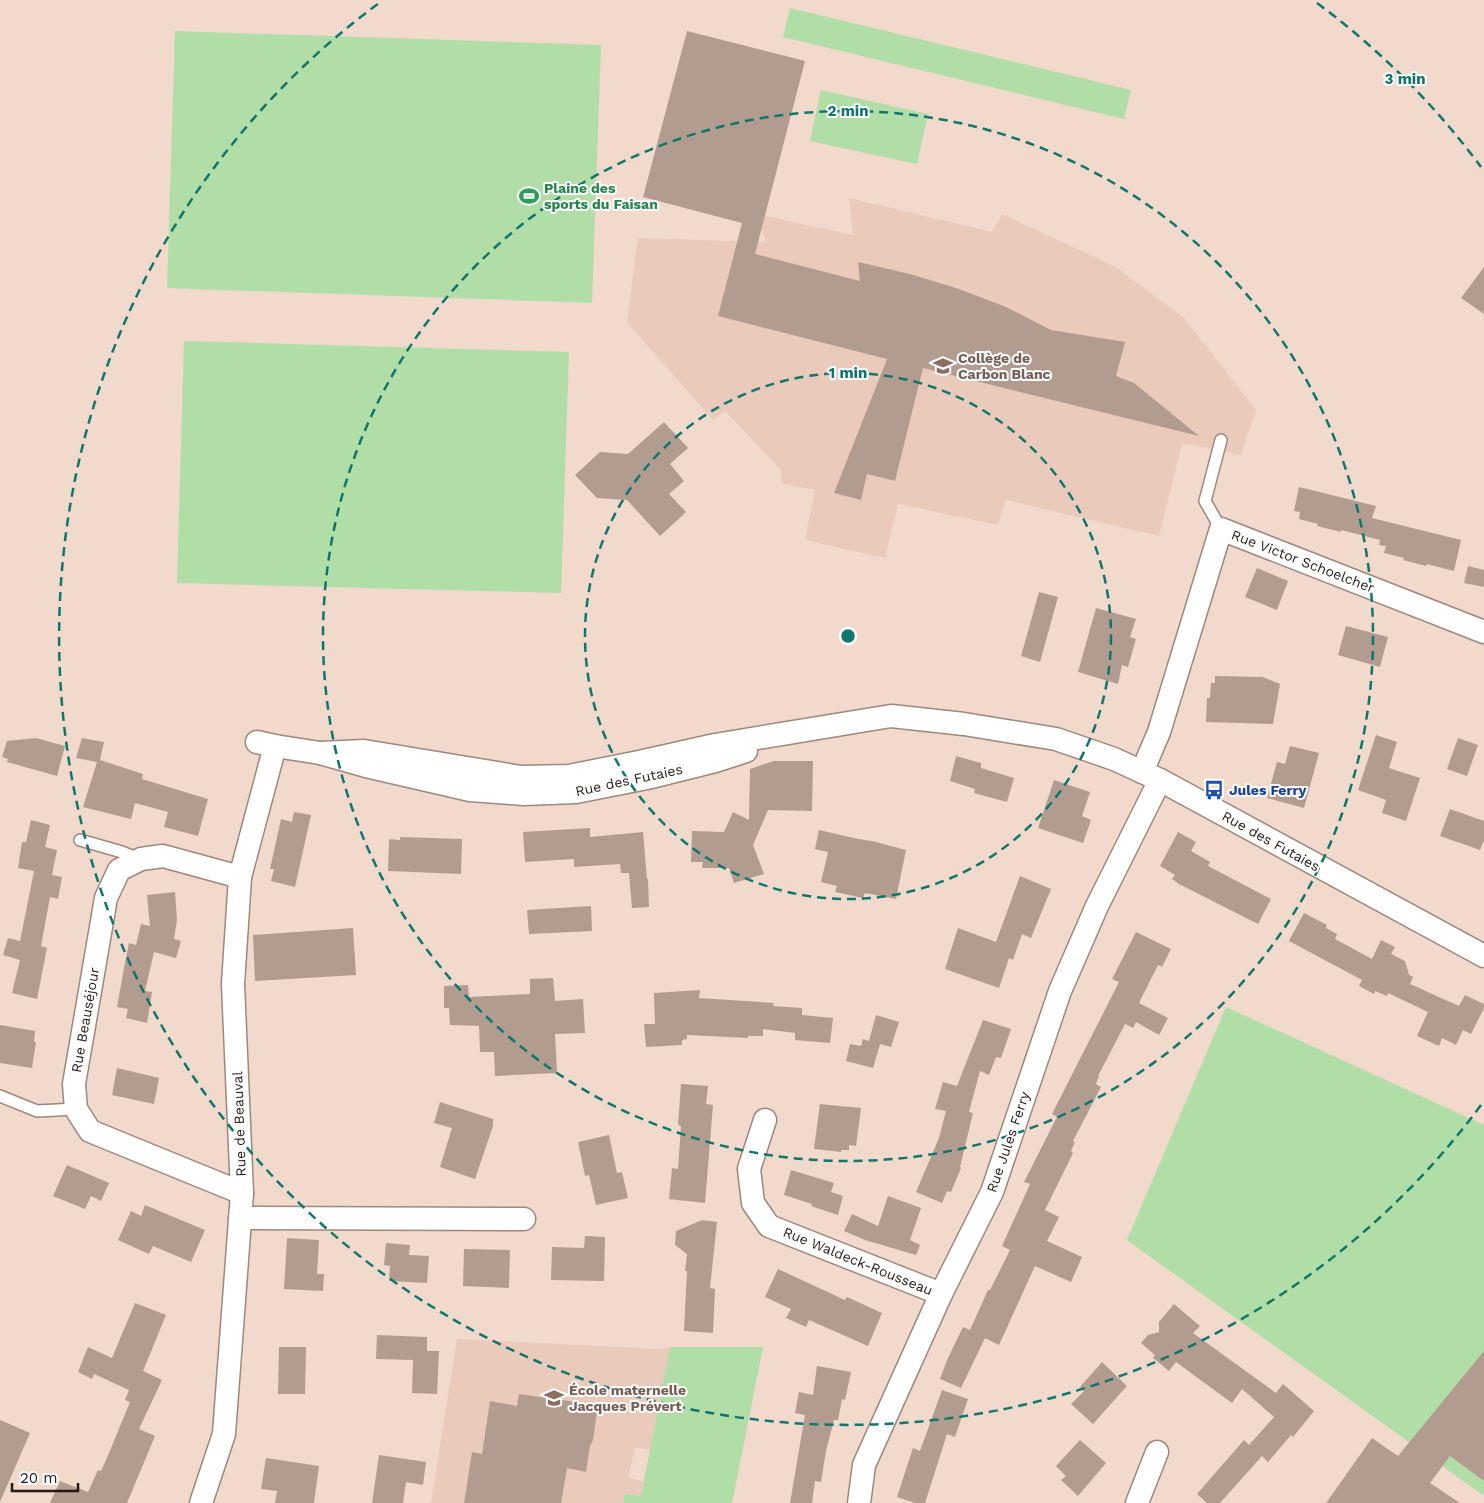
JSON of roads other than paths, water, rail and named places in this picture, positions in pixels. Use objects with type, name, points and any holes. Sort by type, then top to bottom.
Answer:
[{"type":"street","name":"Rue Victor Schoelcher","points":[[1151,776],[1158,732],[1221,529],[1484,632]]},
{"type":"street","name":"Rue des Futaies","points":[[266,744],[320,753],[366,766],[470,790],[524,794],[576,792],[647,778],[715,761],[816,729],[891,716],[964,724],[1056,739],[1114,759],[1151,776],[1484,956]]},
{"type":"street","name":"Rue de Beauval","points":[[201,1503],[224,1434],[242,1193],[233,984],[240,877],[266,744]]},
{"type":"street","name":"Rue Jules Ferry","points":[[859,1503],[864,1465],[942,1294],[992,1192],[1060,991],[1151,776]]},
{"type":"street","name":"Rue Beauséjour","points":[[240,877],[163,856],[141,859],[119,870],[106,898],[74,1084],[76,1110],[90,1131],[242,1193]]},
{"type":"street","name":"Rue Waldeck-Rousseau","points":[[765,1120],[749,1169],[753,1203],[769,1226],[942,1294]]},
{"type":"street","points":[[240,1218],[524,1219]]},
{"type":"street","points":[[1137,1503],[1158,1452]]},
{"type":"lane","points":[[1221,440],[1205,501],[1221,529]]},
{"type":"lane","points":[[80,840],[141,859]]},
{"type":"lane","points":[[0,1096],[37,1111],[76,1110]]},
{"type":"place","name":"Plaine des sports du Faisan","points":[[529,196]]},
{"type":"place","name":"Collège de Carbon Blanc","points":[[943,366]]},
{"type":"place","name":"Jules Ferry","points":[[1214,790]]},
{"type":"place","name":"École maternelle Jacques Prévert","points":[[554,1398]]}]
